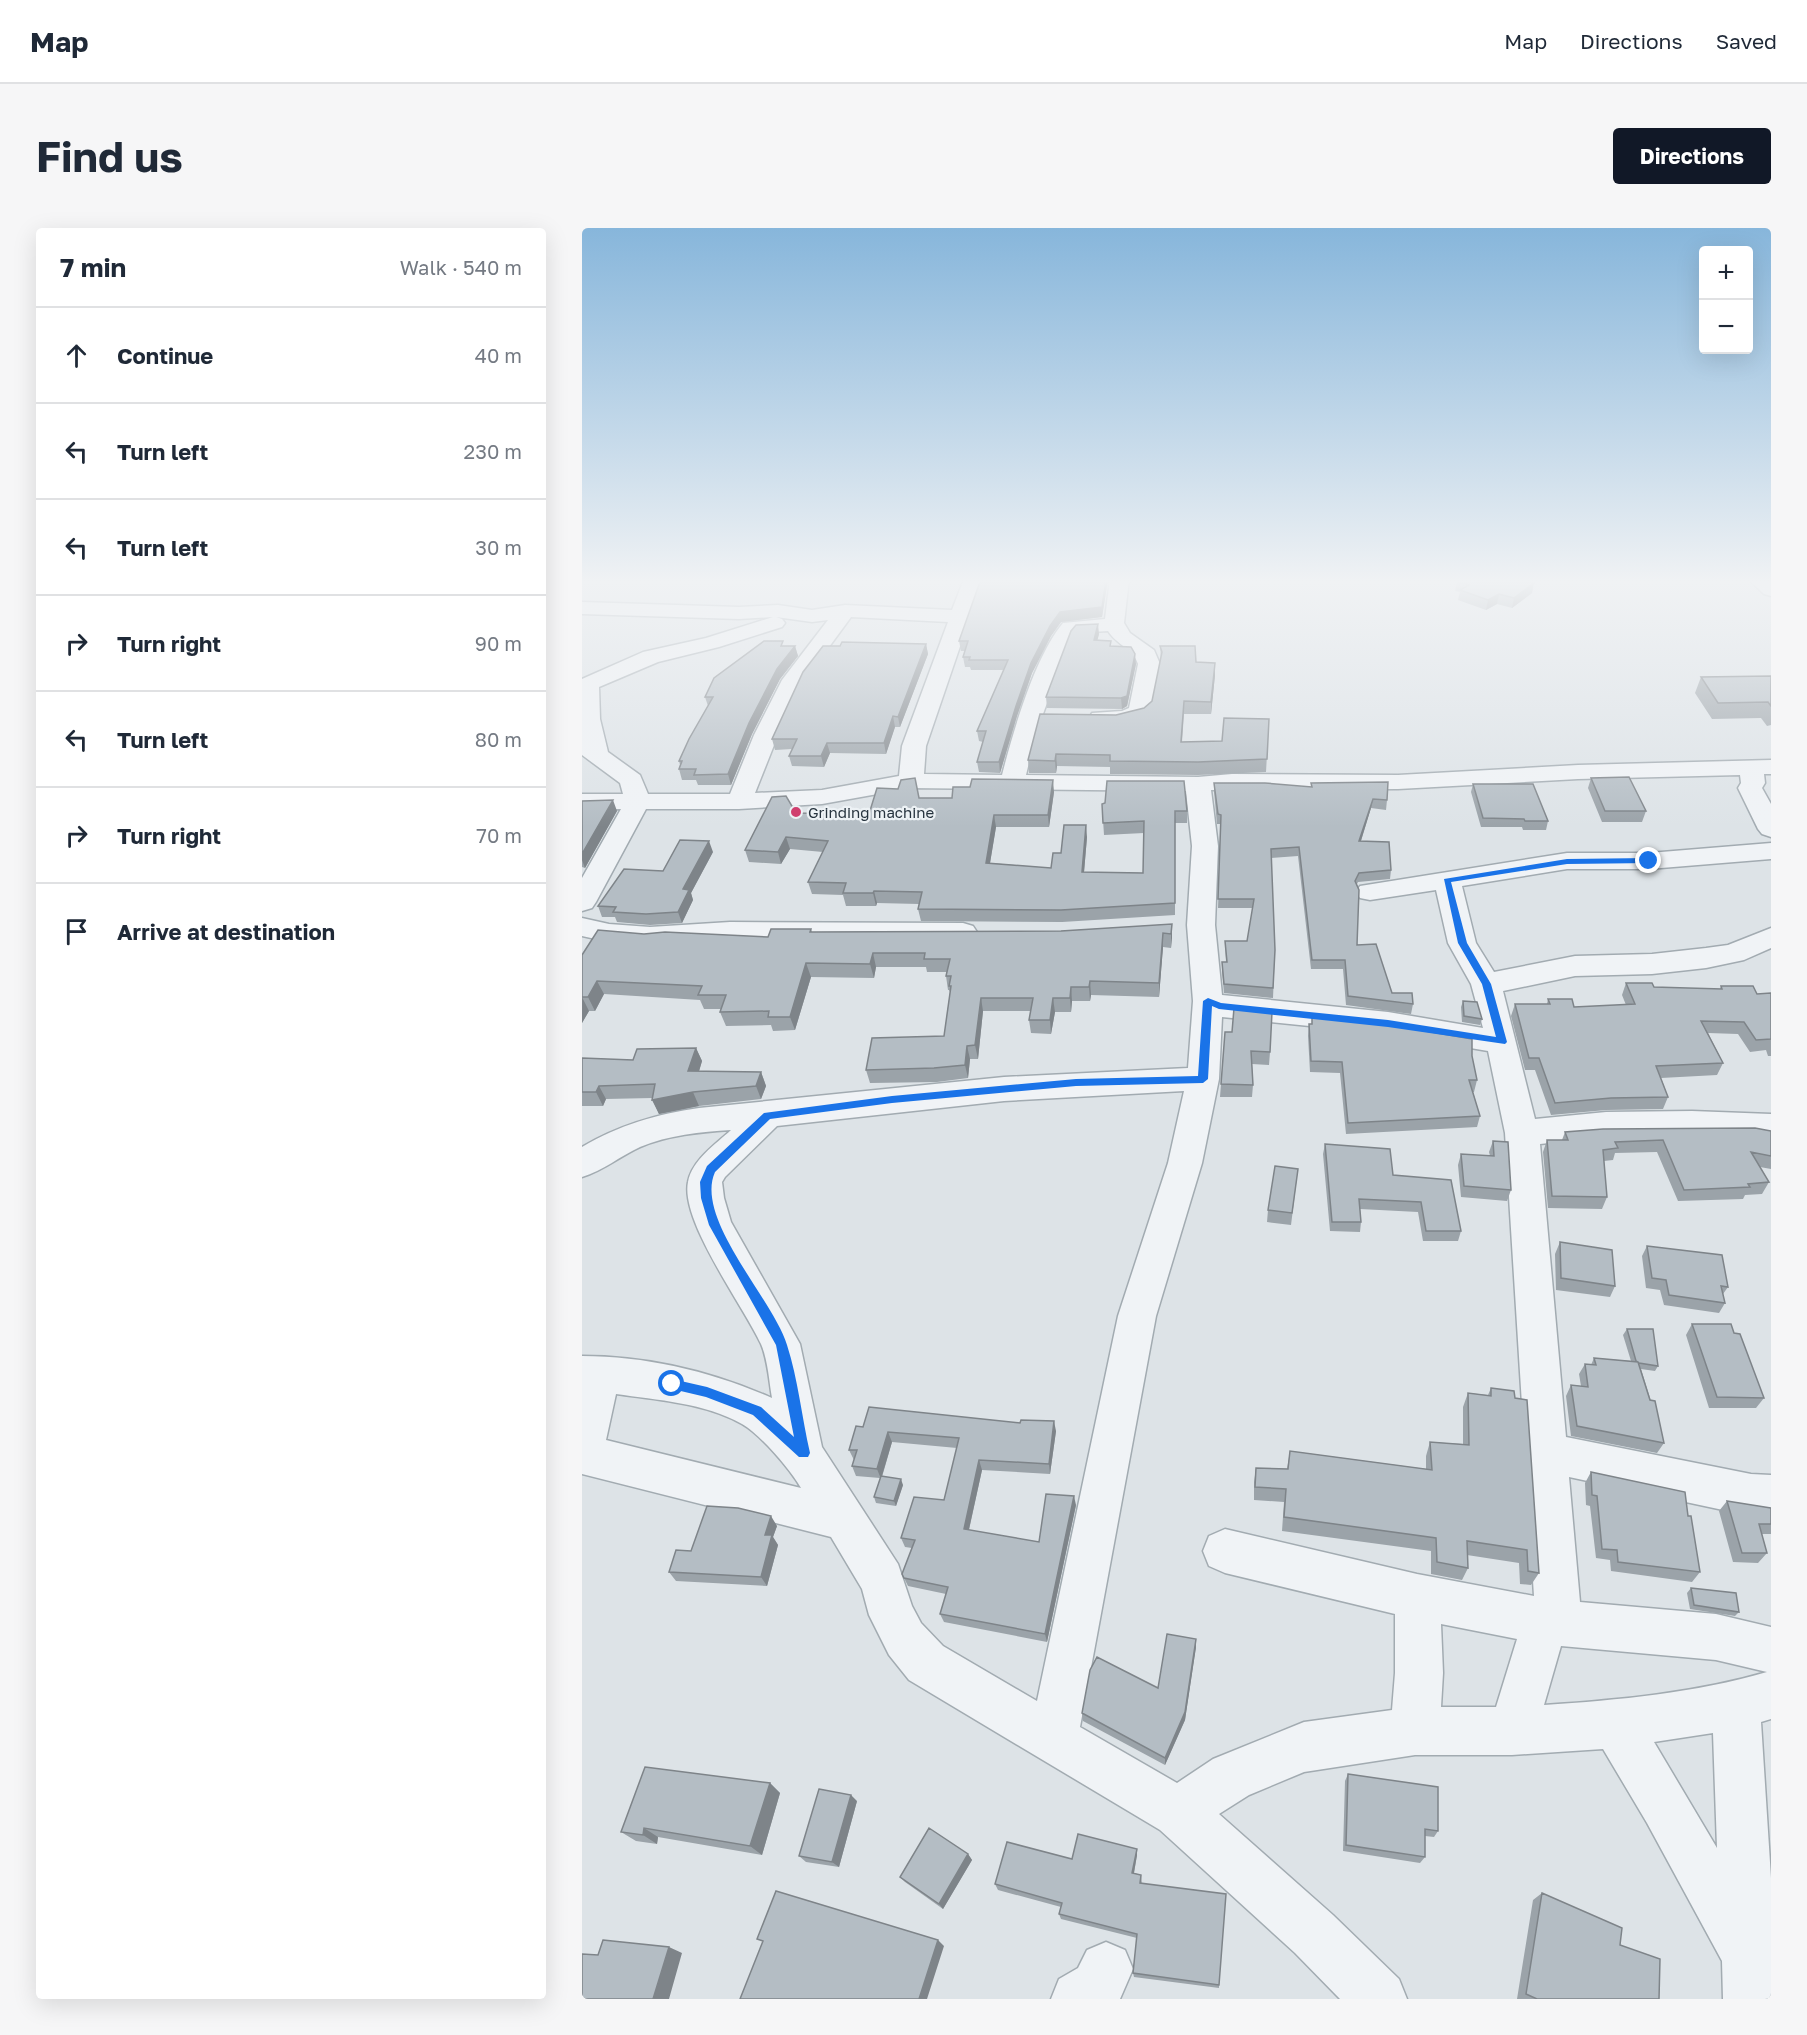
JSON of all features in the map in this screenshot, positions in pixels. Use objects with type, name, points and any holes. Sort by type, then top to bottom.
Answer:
[{"type":"street","points":[[582,902],[592,879],[638,801],[631,780],[589,749],[589,719],[584,681],[638,662]]},
{"type":"street","points":[[739,801],[766,735],[793,680],[807,662]]},
{"type":"street","points":[[911,781],[914,746],[943,662]]},
{"type":"street","points":[[1011,782],[1024,733],[1052,662]]},
{"type":"street","points":[[1078,718],[1125,718],[1140,712],[1148,662]]},
{"type":"street","points":[[1032,717],[1055,717]]},
{"type":"street","points":[[582,802],[739,801],[822,797],[911,781],[1198,784],[1232,781],[1398,782],[1578,772],[1761,767],[1750,788],[1771,847],[1649,861],[1567,861],[1370,892]]},
{"type":"street","points":[[1054,1737],[1137,1316],[1185,1162],[1203,1079],[1208,1001],[1189,925],[1205,846],[1198,784]]},
{"type":"street","points":[[1447,880],[1462,943],[1486,984],[1502,1042],[1522,1133],[1546,1453],[1553,1622],[1512,1731]]},
{"type":"street","points":[[582,927],[609,933],[650,936],[730,931],[991,932]]},
{"type":"street","points":[[1486,984],[1575,966],[1652,964],[1706,958],[1734,953],[1771,936]]},
{"type":"street","points":[[1208,1001],[1219,1006],[1388,1023],[1502,1042]]},
{"type":"street","points":[[582,1164],[638,1134],[697,1122],[767,1116],[892,1099],[1076,1083],[1203,1079]]},
{"type":"street","points":[[767,1116],[711,1169],[705,1182],[706,1198],[714,1225],[781,1344],[803,1453]]},
{"type":"street","points":[[1522,1133],[1606,1124],[1692,1123],[1771,1126]]},
{"type":"street","points":[[843,1519],[582,1454],[592,1374],[649,1379],[707,1392],[757,1411],[803,1453],[882,1580],[892,1615],[905,1640],[926,1663],[1178,1812],[1314,1934],[1379,1999]]},
{"type":"street","points":[[1546,1453],[1751,1495],[1771,1496]]},
{"type":"street","points":[[1225,1551],[1417,1597],[1553,1622],[1716,1637],[1771,1650]]},
{"type":"street","points":[[1415,1731],[1419,1673],[1417,1597]]},
{"type":"street","points":[[1178,1812],[1231,1777],[1304,1747],[1415,1731],[1512,1731],[1615,1724],[1754,1700],[1759,1898],[1751,1978]]},
{"type":"street","points":[[1615,1724],[1665,1805],[1751,1978]]},
{"type":"building","points":[[736,662],[783,662],[749,723],[728,774],[694,775],[696,769],[679,769],[682,761],[679,761],[713,697],[705,697],[714,678]]},
{"type":"building","points":[[811,662],[919,662],[898,717],[893,716],[884,743],[827,743],[821,756],[789,756],[797,739],[772,739],[803,672]]},
{"type":"building","points":[[1007,662],[1032,662],[999,762],[977,762],[986,731],[977,731]]},
{"type":"building","points":[[1059,662],[1134,662],[1127,696],[1121,698],[1046,697]]},
{"type":"building","points":[[1160,662],[1215,663],[1211,702],[1184,701],[1181,742],[1222,741],[1224,718],[1269,719],[1267,759],[1198,762],[1110,761],[1110,755],[1056,754],[1055,761],[1028,760],[1040,714],[1116,715],[1144,708],[1152,701]]},
{"type":"building","points":[[1771,676],[1771,706],[1768,702],[1718,703],[1701,677]]},
{"type":"building","points":[[1629,777],[1646,811],[1605,811],[1591,778]]},
{"type":"building","points":[[915,778],[919,798],[952,798],[953,787],[970,787],[972,779],[1053,780],[1048,815],[994,815],[986,863],[1051,868],[1053,853],[1061,853],[1064,825],[1086,825],[1082,872],[1143,873],[1144,821],[1103,823],[1102,804],[1105,803],[1107,781],[1184,781],[1187,811],[1175,811],[1175,903],[1061,910],[918,909],[922,892],[843,893],[846,883],[808,882],[828,841],[786,837],[778,852],[745,850],[772,797],[786,796],[796,813],[869,814],[877,788],[898,789],[901,780]]},
{"type":"building","points":[[1388,782],[1387,800],[1373,799],[1359,841],[1389,842],[1391,870],[1359,873],[1355,881],[1359,890],[1357,945],[1376,944],[1392,993],[1412,993],[1413,1004],[1348,996],[1345,960],[1312,960],[1299,847],[1271,849],[1275,950],[1273,988],[1224,984],[1222,962],[1227,962],[1225,941],[1247,941],[1254,899],[1218,899],[1221,815],[1218,814],[1214,783],[1265,783],[1312,787],[1311,783]]},
{"type":"building","points":[[1473,784],[1533,784],[1548,821],[1483,818]]},
{"type":"building","points":[[613,800],[582,854],[582,801]]},
{"type":"building","points":[[680,840],[709,841],[683,889],[689,890],[678,912],[646,914],[613,912],[616,907],[598,906],[624,869],[663,871]]},
{"type":"building","points":[[1172,924],[1171,934],[1163,933],[1159,983],[1090,981],[1089,987],[1071,987],[1070,998],[1053,998],[1050,1020],[1029,1020],[1033,998],[981,998],[975,1045],[967,1046],[965,1065],[866,1070],[872,1038],[944,1036],[951,986],[949,986],[951,976],[946,976],[950,959],[924,959],[925,953],[873,953],[870,964],[806,963],[790,1017],[768,1017],[769,1011],[720,1012],[726,995],[698,995],[702,986],[597,981],[588,997],[582,997],[582,955],[598,930],[644,934],[665,932],[768,937],[771,929],[811,929],[810,932],[1061,931]]},
{"type":"building","points":[[1626,983],[1652,983],[1654,987],[1722,989],[1721,986],[1753,986],[1757,994],[1771,993],[1771,1039],[1756,1040],[1744,1022],[1701,1021],[1723,1063],[1656,1066],[1668,1097],[1611,1098],[1555,1103],[1539,1058],[1529,1058],[1515,1004],[1550,1004],[1548,999],[1572,999],[1574,1007],[1635,1004]]},
{"type":"building","points":[[1463,1001],[1477,1002],[1482,1019],[1464,1016]]},
{"type":"building","points":[[1234,1008],[1272,1012],[1270,1052],[1251,1051],[1253,1085],[1221,1084],[1225,1032],[1232,1032]]},
{"type":"building","points":[[1312,1017],[1390,1025],[1472,1039],[1472,1056],[1477,1080],[1469,1080],[1480,1116],[1348,1123],[1342,1062],[1311,1061],[1309,1024],[1312,1024]]},
{"type":"building","points":[[696,1048],[688,1071],[761,1072],[756,1086],[693,1092],[652,1100],[655,1084],[599,1086],[596,1092],[582,1092],[582,1058],[633,1060],[637,1049]]},
{"type":"building","points":[[1755,1128],[1771,1131],[1771,1156],[1751,1152],[1769,1182],[1748,1184],[1750,1187],[1684,1190],[1663,1140],[1615,1142],[1618,1148],[1603,1150],[1607,1197],[1552,1196],[1547,1140],[1568,1140],[1565,1132],[1603,1129]]},
{"type":"building","points":[[1493,1141],[1508,1142],[1511,1190],[1464,1186],[1461,1154],[1494,1156]]},
{"type":"building","points":[[1325,1144],[1390,1149],[1393,1175],[1451,1180],[1461,1231],[1426,1231],[1421,1202],[1359,1199],[1361,1222],[1332,1222]]},
{"type":"building","points":[[1275,1166],[1298,1169],[1292,1213],[1268,1210]]},
{"type":"building","points":[[1560,1242],[1612,1250],[1615,1286],[1561,1278]]},
{"type":"building","points":[[1647,1246],[1722,1255],[1728,1287],[1721,1286],[1725,1303],[1669,1295],[1666,1280],[1652,1278]]},
{"type":"building","points":[[1692,1324],[1731,1324],[1734,1333],[1740,1334],[1764,1398],[1717,1397]]},
{"type":"building","points":[[1627,1329],[1653,1329],[1658,1366],[1636,1361]]},
{"type":"building","points":[[1594,1358],[1638,1362],[1650,1400],[1655,1401],[1664,1443],[1577,1426],[1571,1385],[1588,1387],[1585,1364],[1596,1365]]},
{"type":"building","points":[[1491,1388],[1514,1391],[1515,1398],[1527,1400],[1539,1573],[1528,1571],[1527,1550],[1467,1541],[1468,1568],[1437,1562],[1436,1538],[1284,1517],[1286,1489],[1255,1487],[1256,1468],[1288,1469],[1290,1451],[1432,1470],[1430,1442],[1469,1445],[1468,1393],[1491,1396]]},
{"type":"building","points":[[869,1407],[1020,1423],[1021,1420],[1054,1421],[1049,1464],[979,1460],[964,1529],[1039,1542],[1046,1494],[1074,1496],[1045,1634],[940,1614],[948,1587],[904,1578],[902,1574],[915,1540],[901,1538],[914,1497],[944,1500],[959,1438],[888,1432],[877,1469],[852,1466],[857,1450],[849,1450],[856,1426],[863,1427]]},
{"type":"building","points":[[1591,1472],[1685,1492],[1700,1572],[1618,1562],[1617,1550],[1602,1549],[1597,1496],[1592,1495]]},
{"type":"building","points":[[881,1476],[901,1479],[894,1501],[874,1497]]},
{"type":"building","points":[[1727,1501],[1771,1508],[1771,1524],[1759,1524],[1767,1553],[1742,1553]]},
{"type":"building","points":[[707,1506],[738,1508],[771,1516],[765,1535],[772,1535],[761,1577],[669,1572],[676,1550],[691,1551]]},
{"type":"building","points":[[1691,1588],[1736,1593],[1739,1612],[1694,1605]]},
{"type":"building","points":[[1167,1634],[1196,1639],[1185,1712],[1165,1758],[1082,1713],[1090,1670],[1097,1657],[1158,1688]]},
{"type":"building","points":[[645,1767],[770,1783],[750,1846],[644,1828],[643,1835],[621,1832]]},
{"type":"building","points":[[1348,1774],[1438,1787],[1438,1831],[1425,1829],[1425,1857],[1346,1845]]},
{"type":"building","points":[[819,1789],[851,1795],[832,1862],[799,1856]]},
{"type":"building","points":[[929,1828],[968,1854],[939,1904],[900,1877]]},
{"type":"building","points":[[1078,1834],[1137,1849],[1132,1873],[1141,1875],[1140,1883],[1226,1894],[1219,1985],[1133,1973],[1137,1934],[1059,1914],[1062,1903],[995,1884],[1007,1842],[1072,1859]]},
{"type":"building","points":[[776,1891],[938,1940],[919,1999],[740,1999],[763,1941],[757,1939]]},
{"type":"building","points":[[1542,1893],[1622,1928],[1620,1945],[1660,1959],[1659,1999],[1537,1999],[1526,1994]]},
{"type":"building","points":[[603,1940],[669,1947],[653,1999],[582,1999],[582,1954],[598,1955]]},
{"type":"place","name":"Grinding machine","points":[[796,812]]},
{"type":"route","points":[[672,1384],[707,1392],[757,1411],[803,1453],[781,1344],[714,1225],[706,1198],[705,1182],[711,1169],[767,1116],[892,1099],[1076,1083],[1203,1079],[1208,1001],[1219,1006],[1388,1023],[1502,1042],[1486,984],[1462,943],[1447,880],[1567,861],[1649,861]]}]
